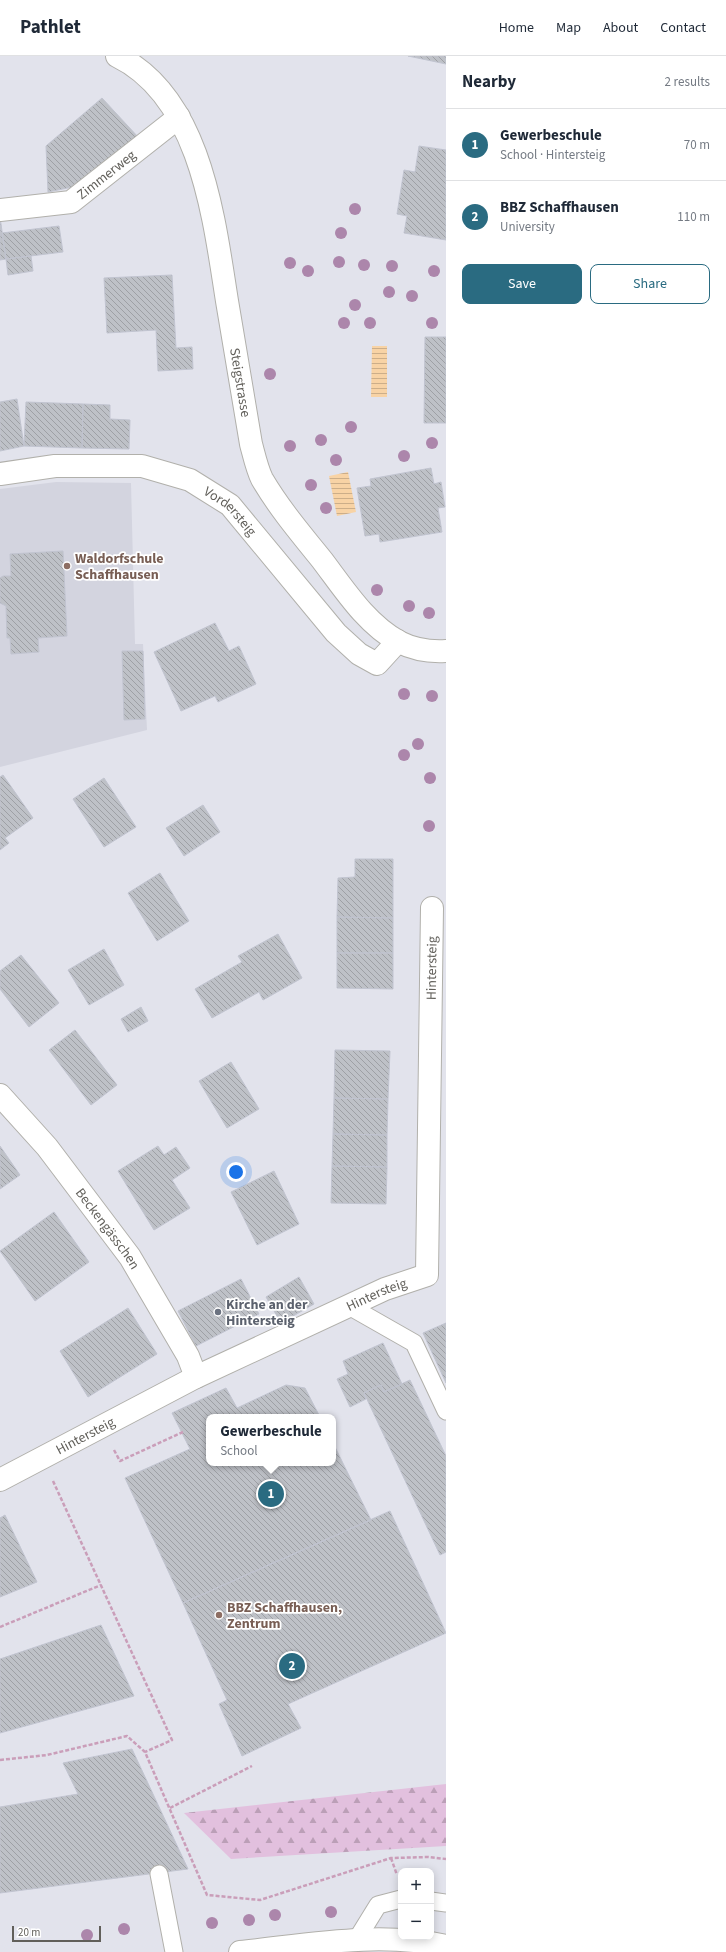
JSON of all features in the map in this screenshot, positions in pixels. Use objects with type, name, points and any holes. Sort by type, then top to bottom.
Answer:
[{"type":"street","name":"Steigstrasse","points":[[122,57],[148,77],[179,118],[194,148],[206,185],[214,222],[251,444],[262,477],[282,510],[350,596],[375,625],[398,641],[412,647],[434,651],[446,651]]},
{"type":"street","name":"Zimmerweg","points":[[0,210],[72,202],[179,118]]},
{"type":"street","name":"Vordersteig","points":[[0,474],[55,466],[142,466],[190,480],[230,505],[336,633],[359,654],[377,664],[398,641]]},
{"type":"street","name":"Hintersteig","points":[[0,1480],[196,1377],[385,1289],[426,1275],[432,908]]},
{"type":"street","name":"Beckengässchen","points":[[0,1095],[47,1147],[130,1257],[188,1356],[196,1377]]},
{"type":"street","points":[[240,1952],[357,1939],[391,1939],[446,1946]]},
{"type":"lane","points":[[349,1306],[414,1343],[446,1411]]},
{"type":"lane","points":[[159,1874],[174,1952]]},
{"type":"lane","points":[[357,1939],[378,1905],[398,1900]]},
{"type":"lane","points":[[434,1901],[446,1903]]},
{"type":"path","points":[[120,1461],[183,1432]]},
{"type":"path","points":[[42,1458],[172,1740],[145,1752]]},
{"type":"path","points":[[0,1626],[101,1585]]},
{"type":"path","points":[[0,1760],[47,1755],[127,1736],[145,1752],[207,1895],[260,1900],[391,1858],[428,1856],[446,1859]]},
{"type":"path","points":[[170,1808],[252,1766]]},
{"type":"path","points":[[391,1858],[398,1878]]},
{"type":"shaded area","points":[[372,346],[387,346],[387,397],[371,397]]},
{"type":"shaded area","points":[[348,472],[356,512],[337,516],[329,476]]},
{"type":"shaded area","name":"Waldorfschule Schaffhausen","points":[[56,482],[131,483],[135,644],[143,644],[147,730],[0,767],[0,489]]},
{"type":"green space","points":[[446,1784],[446,1846],[231,1859],[184,1813]]},
{"type":"building","points":[[408,56],[446,56],[446,64]]},
{"type":"building","points":[[102,98],[139,138],[87,184],[48,192],[46,146]]},
{"type":"building","points":[[419,146],[446,150],[446,240],[404,233],[407,216],[397,214],[404,170],[415,172]]},
{"type":"building","points":[[0,217],[6,259],[0,260]]},
{"type":"building","points":[[59,226],[63,252],[6,259],[2,233]]},
{"type":"building","points":[[31,256],[33,271],[8,275],[6,259]]},
{"type":"building","points":[[172,275],[176,348],[192,347],[193,369],[158,371],[156,330],[107,333],[104,278]]},
{"type":"building","points":[[425,337],[446,337],[446,423],[424,423]]},
{"type":"building","points":[[17,399],[24,446],[0,451],[0,402]]},
{"type":"building","points":[[26,402],[83,404],[82,448],[24,446]]},
{"type":"building","points":[[83,404],[110,405],[110,419],[130,420],[129,449],[82,448]]},
{"type":"building","points":[[431,468],[434,484],[441,482],[445,507],[438,508],[442,532],[380,542],[379,534],[365,536],[357,488],[371,486],[370,479]]},
{"type":"building","points":[[63,551],[67,636],[38,638],[39,652],[11,654],[10,638],[7,638],[6,606],[0,603],[0,578],[3,576],[11,576],[10,554]]},
{"type":"building","points":[[215,623],[229,651],[239,646],[256,684],[218,702],[215,696],[181,711],[154,652]]},
{"type":"building","points":[[122,651],[143,651],[145,719],[124,720]]},
{"type":"building","points":[[3,775],[33,818],[5,838],[9,843],[0,850],[0,777]]},
{"type":"building","points":[[104,778],[136,827],[104,847],[73,799]]},
{"type":"building","points":[[203,805],[220,832],[184,856],[166,828]]},
{"type":"building","points":[[355,859],[393,859],[393,918],[337,917],[338,878],[355,877]]},
{"type":"building","points":[[160,873],[189,921],[157,941],[128,893]]},
{"type":"building","points":[[337,917],[393,918],[393,953],[337,953]]},
{"type":"building","points":[[278,934],[302,978],[263,1000],[259,992],[212,1018],[195,989],[242,962],[238,956]]},
{"type":"building","points":[[104,949],[124,985],[89,1005],[68,970]]},
{"type":"building","points":[[337,953],[393,953],[393,989],[337,988]]},
{"type":"building","points":[[21,955],[59,1003],[29,1027],[0,989],[0,971]]},
{"type":"building","points":[[141,1007],[148,1021],[128,1032],[121,1019]]},
{"type":"building","points":[[75,1030],[117,1085],[91,1105],[49,1050]]},
{"type":"building","points":[[335,1050],[390,1051],[388,1099],[334,1098]]},
{"type":"building","points":[[231,1062],[259,1109],[227,1128],[199,1081]]},
{"type":"building","points":[[334,1098],[388,1099],[387,1135],[333,1134]]},
{"type":"building","points":[[333,1134],[387,1135],[387,1167],[332,1166]]},
{"type":"building","points":[[0,1146],[20,1175],[0,1189]]},
{"type":"building","points":[[158,1146],[164,1155],[176,1147],[190,1168],[172,1180],[190,1208],[154,1230],[118,1171]]},
{"type":"building","points":[[332,1166],[387,1167],[386,1204],[331,1203]]},
{"type":"building","points":[[274,1171],[299,1224],[257,1245],[231,1192]]},
{"type":"building","points":[[54,1212],[89,1262],[35,1301],[0,1251]]},
{"type":"building","points":[[299,1277],[314,1304],[281,1323],[266,1297]]},
{"type":"building","name":"Kirche an der Hintersteig","points":[[241,1279],[259,1314],[196,1346],[178,1311]]},
{"type":"building","points":[[128,1308],[157,1354],[88,1397],[60,1351]]},
{"type":"building","points":[[446,1323],[446,1383],[423,1333]]},
{"type":"building","points":[[383,1343],[402,1384],[384,1392],[381,1385],[364,1393],[366,1399],[350,1407],[337,1379],[348,1374],[343,1361]]},
{"type":"building","points":[[410,1380],[446,1456],[446,1552],[440,1555],[364,1393],[381,1385],[384,1392]]},
{"type":"building","points":[[286,1385],[305,1388],[318,1414],[206,1414],[206,1466],[336,1466],[336,1449],[371,1520],[183,1603],[125,1478],[190,1449],[172,1413],[226,1388],[237,1408]]},
{"type":"building","points":[[390,1511],[446,1633],[288,1704],[301,1728],[242,1756],[219,1704],[227,1700],[183,1603]]},
{"type":"building","points":[[5,1515],[37,1582],[0,1597],[0,1518]]},
{"type":"building","points":[[101,1625],[134,1696],[0,1733],[0,1659]]},
{"type":"building","points":[[132,1749],[188,1869],[0,1893],[0,1807],[78,1794],[63,1763]]},
{"type":"place","name":"Waldorfschule Schaffhausen","points":[[67,566]]},
{"type":"place","name":"Kirche an der Hintersteig","points":[[218,1312]]},
{"type":"place","name":"Gewerbeschule","points":[[271,1494]]},
{"type":"place","name":"BBZ Schaffhausen, Zentrum","points":[[219,1615]]},
{"type":"place","name":"BBZ Schaffhausen","points":[[292,1666]]}]
